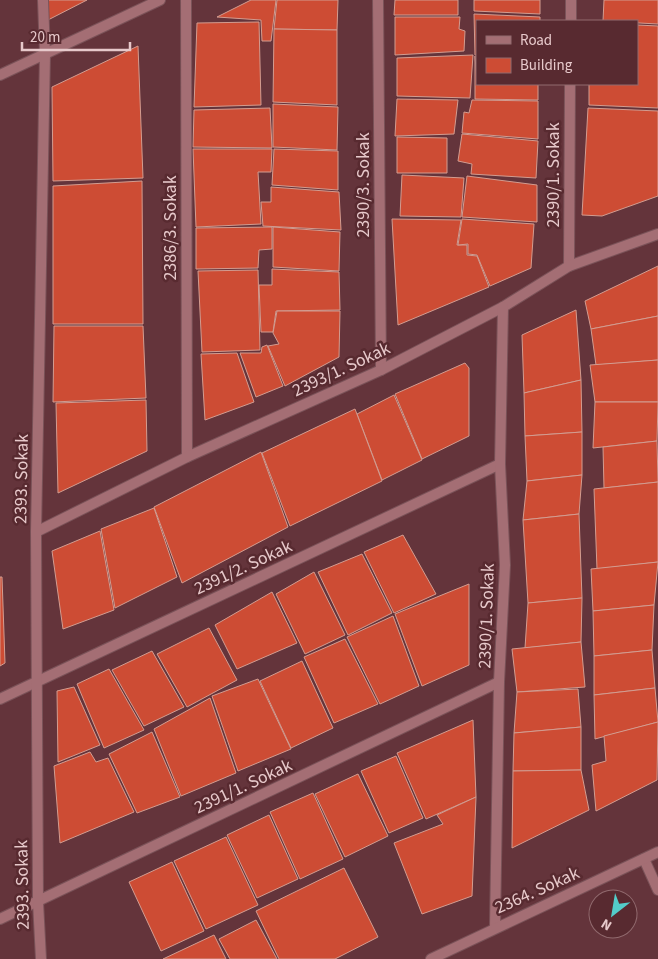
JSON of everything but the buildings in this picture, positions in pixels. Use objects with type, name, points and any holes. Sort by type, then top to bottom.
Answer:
[{"type":"street","name":"2393. Sokak","points":[[41,959],[38,902],[36,532],[45,54],[43,0]]},
{"type":"street","points":[[0,75],[160,0]]},
{"type":"street","name":"2386/3. Sokak","points":[[186,0],[187,457]]},
{"type":"street","name":"2390/3. Sokak","points":[[378,0],[381,370]]},
{"type":"street","points":[[571,0],[571,20]]},
{"type":"street","name":"2390/1. Sokak","points":[[569,266],[570,85]]},
{"type":"street","name":"2393/1. Sokak","points":[[36,532],[187,457],[381,370],[503,307],[569,266],[658,234]]},
{"type":"street","name":"2390/1. Sokak","points":[[496,927],[500,682],[506,565],[500,464],[503,307]]},
{"type":"street","name":"2391/2. Sokak","points":[[0,699],[500,464]]},
{"type":"street","name":"2391/1. Sokak","points":[[0,920],[500,682]]},
{"type":"street","name":"2364. Sokak","points":[[431,959],[658,852]]},
{"type":"street","points":[[644,859],[658,890]]}]
